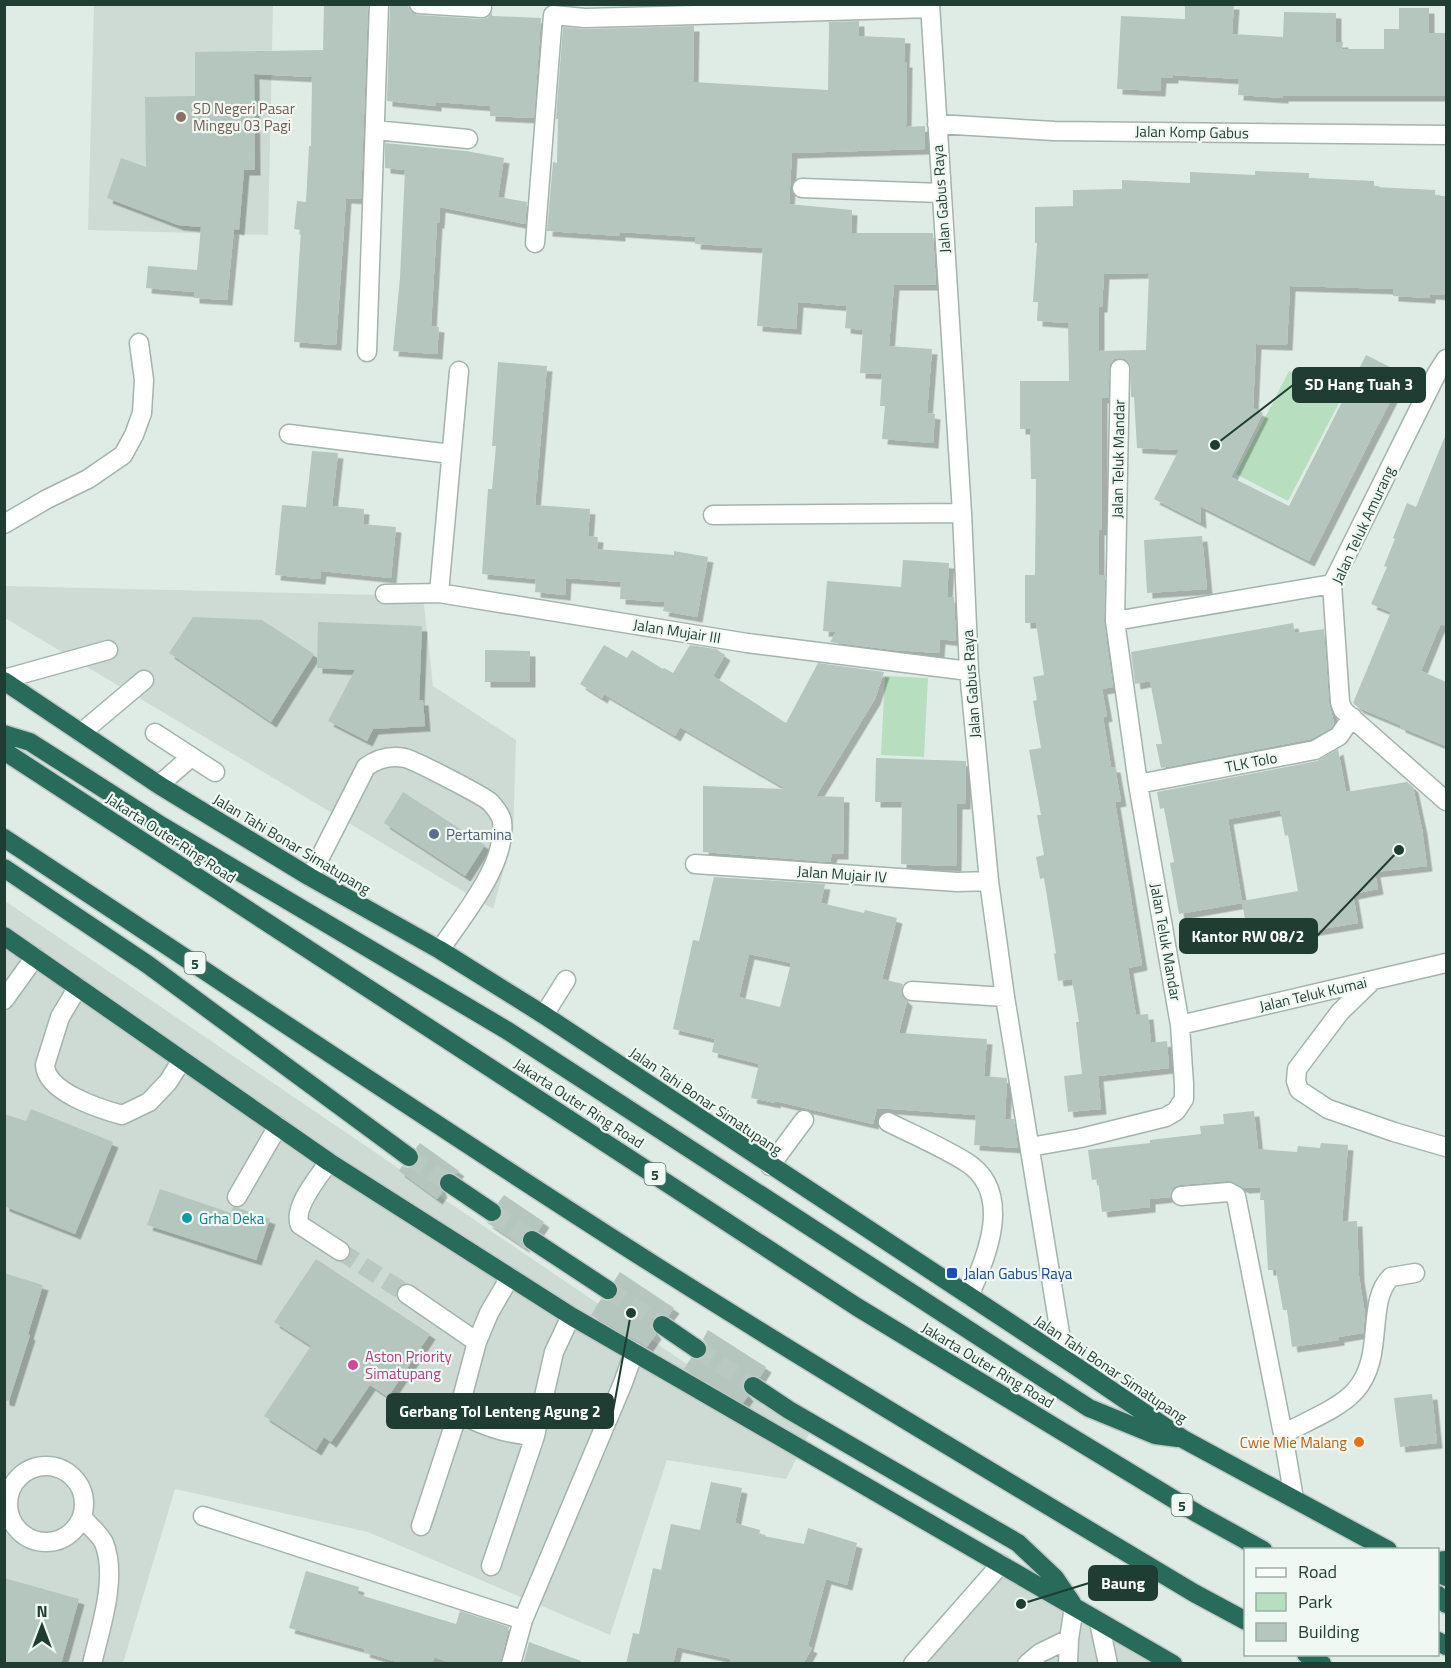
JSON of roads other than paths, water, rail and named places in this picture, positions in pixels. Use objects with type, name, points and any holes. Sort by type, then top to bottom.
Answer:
[{"type":"highway","name":"Jalan Tahi Bonar Simatupang","points":[[4,680],[159,785],[310,877],[440,950],[544,1015],[1183,1439],[1384,1548]]},
{"type":"highway","points":[[4,734],[30,742],[172,832],[508,1032],[1089,1408],[1155,1435],[1183,1439]]},
{"type":"highway","name":"Jakarta Outer Ring Road","points":[[4,752],[857,1306],[1198,1514],[1259,1548]]},
{"type":"highway","name":"5","points":[[4,838],[507,1171],[668,1274],[875,1403],[1244,1620]]},
{"type":"highway","points":[[4,868],[147,964],[409,1157]]},
{"type":"highway","points":[[4,936],[328,1162],[571,1316],[1173,1664]]},
{"type":"highway","points":[[449,1184],[492,1212]]},
{"type":"highway","points":[[532,1239],[608,1290]]},
{"type":"highway","points":[[662,1325],[697,1349]]},
{"type":"highway","points":[[753,1386],[789,1410],[1018,1544],[1055,1578],[1074,1607]]},
{"type":"highway","points":[[1309,1656],[1322,1664]]},
{"type":"street","points":[[367,352],[379,4]]},
{"type":"street","points":[[418,4],[482,8]]},
{"type":"street","points":[[535,243],[553,15],[585,18],[661,10],[930,6]]},
{"type":"street","name":"Jalan Gabus Raya","points":[[930,6],[945,124],[941,193],[962,513],[969,671],[989,881],[1005,997],[1038,1146],[1064,1358]]},
{"type":"street","name":"Jalan Komp Gabus","points":[[945,124],[1054,130],[1446,135]]},
{"type":"street","points":[[375,130],[468,139]]},
{"type":"street","points":[[802,188],[941,193]]},
{"type":"street","points":[[4,524],[88,479],[123,455],[142,413],[144,380],[139,343]]},
{"type":"street","name":"Jalan Teluk Amurang","points":[[1446,359],[1332,584],[1340,702],[1343,710],[1446,801]]},
{"type":"street","name":"Jalan Teluk Mandar","points":[[1038,1146],[1166,1117],[1176,1111],[1184,1100],[1180,1025],[1138,784],[1115,621],[1120,369]]},
{"type":"street","points":[[439,593],[459,371]]},
{"type":"street","points":[[289,434],[451,454]]},
{"type":"street","points":[[713,515],[962,513]]},
{"type":"street","points":[[1115,621],[1332,584]]},
{"type":"street","name":"Jalan Mujair III","points":[[386,594],[439,593],[747,643],[969,671]]},
{"type":"street","points":[[4,680],[108,650]]},
{"type":"street","points":[[81,733],[144,680]]},
{"type":"street","name":"TLK Tolo","points":[[1138,784],[1315,750],[1339,736],[1352,717]]},
{"type":"street","points":[[155,734],[215,772]]},
{"type":"street","points":[[310,877],[366,766],[376,759],[391,756],[407,758],[490,802],[502,818],[502,843],[488,879],[440,950]]},
{"type":"street","points":[[159,785],[191,757]]},
{"type":"street","name":"Jalan Mujair IV","points":[[695,864],[957,882],[989,881]]},
{"type":"street","points":[[4,1000],[35,957]]},
{"type":"street","name":"Jalan Teluk Kumai","points":[[1180,1025],[1446,963]]},
{"type":"street","points":[[544,1015],[566,980]]},
{"type":"street","points":[[1373,980],[1340,1012],[1297,1069],[1296,1081],[1299,1090],[1328,1109],[1446,1147]]},
{"type":"street","points":[[78,987],[60,1017],[45,1065],[45,1073],[52,1083],[96,1108],[122,1115],[149,1102],[168,1082],[182,1059]]},
{"type":"street","points":[[912,991],[1005,997]]},
{"type":"street","points":[[771,1166],[804,1120]]},
{"type":"street","points":[[888,1122],[968,1163],[987,1184],[992,1196],[993,1228],[981,1270],[969,1296]]},
{"type":"street","points":[[237,1197],[278,1126]]},
{"type":"street","points":[[328,1162],[297,1216],[300,1225],[340,1251]]},
{"type":"street","points":[[1181,1196],[1229,1192],[1236,1196],[1294,1499]]},
{"type":"street","points":[[1283,1434],[1348,1398],[1357,1389],[1364,1379],[1373,1353],[1381,1291],[1391,1277],[1415,1273]]},
{"type":"street","points":[[421,1526],[458,1413],[477,1342],[489,1313],[510,1277]]},
{"type":"street","points":[[407,1294],[477,1342]]},
{"type":"street","points":[[491,1566],[535,1436],[554,1352],[571,1316]]},
{"type":"street","points":[[511,1664],[523,1620],[634,1352]]},
{"type":"street","points":[[458,1413],[480,1424],[511,1434],[535,1436]]},
{"type":"street","points":[[40,1466],[61,1468],[77,1480],[85,1498],[83,1518],[71,1534],[52,1543],[33,1540],[16,1529],[6,1510],[10,1490],[22,1474],[40,1466]]},
{"type":"street","points":[[203,1516],[523,1620]]},
{"type":"street","points":[[83,1518],[103,1542],[108,1560],[108,1595],[92,1664]]},
{"type":"street","points":[[913,1664],[1001,1564]]},
{"type":"street","points":[[1068,1664],[1074,1607]]},
{"type":"street","points":[[1099,1622],[1108,1664]]},
{"type":"street","points":[[1027,1664],[1040,1653],[1069,1639]]},
{"type":"tunnel","points":[[409,1157],[449,1183]]},
{"type":"tunnel","points":[[492,1212],[532,1240]]},
{"type":"tunnel","points":[[340,1251],[407,1294]]},
{"type":"tunnel","points":[[608,1290],[662,1325]]},
{"type":"tunnel","points":[[697,1349],[753,1386]]},
{"type":"place","name":"SD Negeri Pasar Minggu 03 Pagi","points":[[181,117]]},
{"type":"place","name":"SD Hang Tuah 3","points":[[1215,445]]},
{"type":"place","name":"Pertamina","points":[[434,834]]},
{"type":"place","name":"Kantor RW 08/2","points":[[1399,850]]},
{"type":"place","name":"Grha Deka","points":[[187,1218]]},
{"type":"place","name":"Jalan Gabus Raya","points":[[952,1273]]},
{"type":"place","name":"Gerbang Tol Lenteng Agung 2","points":[[631,1313]]},
{"type":"place","name":"Aston Priority Simatupang","points":[[353,1365]]},
{"type":"place","name":"Cwie Mie Malang","points":[[1359,1442]]},
{"type":"place","name":"Baung","points":[[1021,1604]]}]
